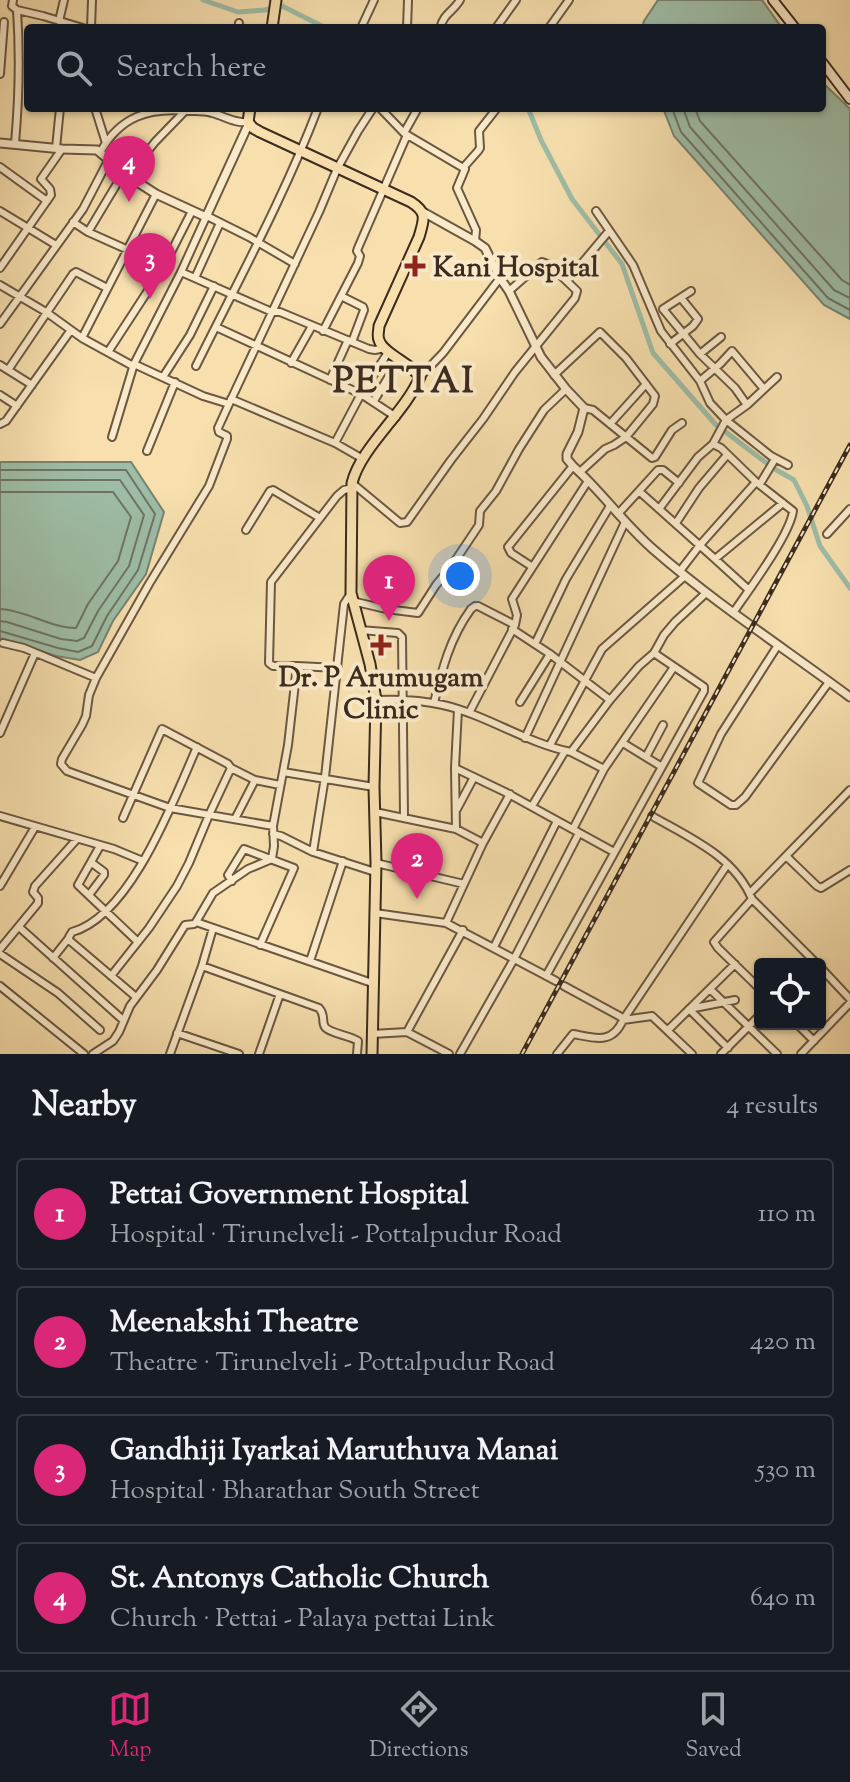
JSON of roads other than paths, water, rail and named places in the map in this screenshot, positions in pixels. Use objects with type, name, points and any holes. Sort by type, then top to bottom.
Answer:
[{"type":"main road","points":[[773,0],[792,24]]},
{"type":"main road","points":[[826,67],[850,99]]},
{"type":"main road","points":[[250,112],[249,122],[260,132],[411,202],[423,212],[424,222],[419,237],[379,326],[379,341],[420,377],[396,417],[363,459],[354,474],[352,486],[351,597],[370,664],[376,700],[372,1054]]},
{"type":"street","points":[[13,0],[12,6],[21,11],[62,24],[64,0]]},
{"type":"street","points":[[15,143],[18,23],[28,0]]},
{"type":"street","points":[[91,24],[92,0]]},
{"type":"street","points":[[363,24],[374,0]]},
{"type":"street","points":[[407,24],[408,0]]},
{"type":"street","points":[[499,24],[516,0]]},
{"type":"street","points":[[442,24],[457,1]]},
{"type":"street","points":[[552,24],[566,1]]},
{"type":"street","points":[[0,74],[2,22],[18,23]]},
{"type":"street","points":[[0,268],[3,256],[28,229],[51,191],[41,179],[59,149],[60,112]]},
{"type":"street","points":[[96,112],[106,143]]},
{"type":"street","points":[[101,151],[110,136],[123,125],[150,112]]},
{"type":"street","points":[[88,232],[126,174],[184,112]]},
{"type":"street","points":[[214,112],[243,123],[249,122]]},
{"type":"street","points":[[228,118],[230,112]]},
{"type":"street","points":[[196,366],[259,243],[316,112]]},
{"type":"street","points":[[370,112],[337,169],[218,428],[227,439],[216,470],[96,678],[89,695],[86,716],[65,751],[61,764],[67,771],[170,808],[235,819],[273,830],[313,852],[343,861],[464,884]]},
{"type":"street","points":[[386,112],[405,134],[466,171],[457,188],[476,230],[475,241]]},
{"type":"street","points":[[323,331],[358,263],[360,256],[357,250],[416,112]]},
{"type":"street","points":[[463,168],[480,148],[479,131],[494,112]]},
{"type":"street","points":[[112,437],[134,365],[181,272],[249,122]]},
{"type":"street","points":[[0,143],[101,151],[126,174],[156,194],[220,223],[295,264]]},
{"type":"street","points":[[0,324],[83,209],[109,159]]},
{"type":"street","points":[[1,170],[47,201]]},
{"type":"street","points":[[82,338],[156,194]]},
{"type":"street","points":[[0,211],[56,245]]},
{"type":"street","points":[[108,352],[164,266],[192,211]]},
{"type":"street","points":[[596,211],[607,233],[627,254],[661,331],[700,381],[710,403],[774,460],[788,465]]},
{"type":"street","points":[[423,212],[475,241],[488,252],[535,346],[554,375],[584,408],[590,408],[653,458]]},
{"type":"street","points":[[73,222],[88,232],[164,266]]},
{"type":"street","points":[[195,278],[220,223]]},
{"type":"street","points":[[567,281],[607,233]]},
{"type":"street","points":[[338,668],[273,666],[269,663],[270,586],[273,578],[342,492],[352,486],[405,523],[535,346],[575,298],[577,291],[550,265],[542,262],[509,291]]},
{"type":"street","points":[[8,370],[76,272],[107,288]]},
{"type":"street","points":[[181,272],[272,312],[280,312],[372,350],[387,350]]},
{"type":"street","points":[[420,377],[443,353],[500,278]]},
{"type":"street","points":[[0,285],[82,338],[134,365],[203,396],[230,402],[335,443],[363,459]]},
{"type":"street","points":[[163,377],[190,335],[214,286]]},
{"type":"street","points":[[653,315],[691,291]]},
{"type":"street","points":[[330,380],[364,310],[341,296]]},
{"type":"street","points":[[670,344],[698,319],[681,298]]},
{"type":"street","points":[[663,309],[747,405]]},
{"type":"street","points":[[291,363],[312,326]]},
{"type":"street","points":[[216,327],[361,394],[396,417]]},
{"type":"street","points":[[0,424],[6,421],[71,330]]},
{"type":"street","points":[[554,375],[600,332],[626,358],[655,396],[655,402],[626,437],[605,449],[580,472]]},
{"type":"street","points":[[700,354],[721,337]]},
{"type":"street","points":[[335,443],[387,350]]},
{"type":"street","points":[[700,381],[732,351],[764,389]]},
{"type":"street","points":[[374,401],[399,359]]},
{"type":"street","points":[[0,365],[32,385]]},
{"type":"street","points":[[659,509],[698,457],[713,444],[726,420],[777,377]]},
{"type":"street","points":[[147,451],[175,382]]},
{"type":"street","points":[[610,424],[646,384]]},
{"type":"street","points":[[313,852],[325,777],[344,604],[351,597],[418,613],[476,530],[480,523],[480,511],[496,491],[544,410],[566,389]]},
{"type":"street","points":[[0,395],[17,406]]},
{"type":"street","points":[[584,408],[578,432],[567,454],[573,466],[625,522],[682,574],[850,697]]},
{"type":"street","points":[[679,483],[652,463],[672,430],[682,423]]},
{"type":"street","points":[[713,444],[793,511],[771,557],[733,613]]},
{"type":"street","points":[[676,523],[699,488],[727,455]]},
{"type":"street","points":[[550,745],[602,649],[682,574],[700,545],[769,471],[774,460]]},
{"type":"street","points":[[531,566],[511,553],[508,547],[573,466]]},
{"type":"street","points":[[618,514],[658,470]]},
{"type":"street","points":[[469,713],[514,627],[517,615],[512,599],[588,481]]},
{"type":"street","points":[[246,530],[273,490],[320,518]]},
{"type":"street","points":[[640,492],[749,590]]},
{"type":"street","points":[[715,559],[783,503]]},
{"type":"street","points":[[535,644],[566,579],[610,506]]},
{"type":"street","points":[[827,534],[850,509]]},
{"type":"street","points":[[525,738],[625,522]]},
{"type":"street","points":[[532,806],[568,751],[639,666],[654,653],[675,622],[706,593]]},
{"type":"street","points":[[434,703],[452,641],[475,606],[491,611],[514,627],[610,700]]},
{"type":"street","points":[[360,630],[401,634],[404,817]]},
{"type":"street","points":[[0,651],[2,643],[24,648],[96,678]]},
{"type":"street","points":[[778,645],[721,734],[698,783],[731,805],[739,803],[829,682]]},
{"type":"street","points":[[0,733],[35,653]]},
{"type":"street","points":[[546,976],[614,852],[642,810],[705,689],[654,653]]},
{"type":"street","points":[[520,702],[550,654]]},
{"type":"street","points":[[272,859],[273,830],[297,666]]},
{"type":"street","points":[[460,1054],[514,959],[604,769],[674,667]]},
{"type":"street","points":[[376,700],[434,703],[458,709],[525,738],[568,751],[604,769]]},
{"type":"street","points":[[456,829],[458,709]]},
{"type":"street","points":[[646,757],[663,725]]},
{"type":"street","points":[[123,818],[162,729],[255,780],[280,785]]},
{"type":"street","points":[[623,743],[662,767]]},
{"type":"street","points":[[53,958],[72,932],[82,930],[123,891],[143,861],[197,747]]},
{"type":"street","points":[[111,976],[183,875],[231,768]]},
{"type":"street","points":[[455,768],[510,794],[614,852]]},
{"type":"street","points":[[283,772],[374,787]]},
{"type":"street","points":[[457,810],[474,777]]},
{"type":"street","points":[[235,819],[255,780]]},
{"type":"street","points":[[754,983],[714,942],[786,856],[850,790]]},
{"type":"street","points":[[446,923],[483,843],[510,794]]},
{"type":"street","points":[[375,812],[456,829],[483,843]]},
{"type":"street","points":[[652,816],[709,848],[810,958]]},
{"type":"street","points":[[1,817],[114,849],[143,861]]},
{"type":"street","points":[[494,947],[557,821]]},
{"type":"street","points":[[0,886],[35,827]]},
{"type":"street","points":[[77,839],[35,886],[33,892],[38,903],[0,951],[58,993],[100,1030]]},
{"type":"street","points":[[100,846],[78,885],[138,942]]},
{"type":"street","points":[[232,881],[228,877],[229,872],[244,849],[294,868],[260,945]]},
{"type":"street","points":[[786,856],[821,888],[850,870]]},
{"type":"street","points":[[196,922],[213,893],[248,869],[272,859]]},
{"type":"street","points":[[310,961],[343,861]]},
{"type":"street","points":[[89,895],[104,875],[92,863]]},
{"type":"street","points":[[557,1054],[573,1034],[589,1038],[609,1037],[617,1032],[727,865]]},
{"type":"street","points":[[375,913],[446,923],[556,981]]},
{"type":"street","points":[[93,1054],[113,1041],[136,997],[185,925],[196,922],[372,983]]},
{"type":"street","points":[[19,927],[123,1020]]},
{"type":"street","points":[[170,1054],[213,928]]},
{"type":"street","points":[[407,1032],[463,930]]},
{"type":"street","points":[[68,939],[136,997]]},
{"type":"street","points":[[668,1030],[735,964]]},
{"type":"street","points":[[202,966],[321,1010],[325,1027],[358,1041],[357,1054]]},
{"type":"street","points":[[801,1054],[849,1004],[826,976]]},
{"type":"street","points":[[0,986],[84,1054]]},
{"type":"street","points":[[564,986],[623,1020]]},
{"type":"street","points":[[710,989],[777,1054]]},
{"type":"street","points":[[259,1054],[280,994]]},
{"type":"street","points":[[689,1009],[735,1000]]},
{"type":"street","points":[[689,1009],[724,1052],[754,1021]]},
{"type":"street","points":[[623,1020],[652,1016],[692,1054]]},
{"type":"street","points":[[803,1030],[814,1041]]},
{"type":"street","points":[[372,1034],[407,1032],[449,1054]]},
{"type":"street","points":[[177,1033],[239,1054]]},
{"type":"water","points":[[658,0],[762,0],[779,24],[643,24]]},
{"type":"water","points":[[826,86],[850,109],[850,319],[824,305],[674,136],[665,112],[826,112]]},
{"type":"water","points":[[0,462],[131,462],[164,512],[146,574],[113,621],[98,652],[80,660],[56,656],[0,638]]},
{"type":"waterway","points":[[203,0],[238,12],[282,6],[318,24]]},
{"type":"waterway","points":[[530,112],[572,199],[622,264],[653,353],[716,425]]},
{"type":"waterway","points":[[723,430],[794,480],[807,506],[820,546],[850,588]]},
{"type":"railway","points":[[522,1054],[850,445]]},
{"type":"place","name":"St. Antonys Catholic Church","points":[[129,202]]},
{"type":"place","name":"Kani Hospital","points":[[415,266]]},
{"type":"place","name":"Gandhiji Iyarkai Maruthuva Manai","points":[[150,299]]},
{"type":"place","name":"Pettai Government Hospital","points":[[389,621]]},
{"type":"place","name":"Dr. P Arumugam Clinic","points":[[381,645]]},
{"type":"place","name":"Meenakshi Theatre","points":[[417,899]]},
{"type":"district","name":"PETTAI","points":[[404,379]]}]
